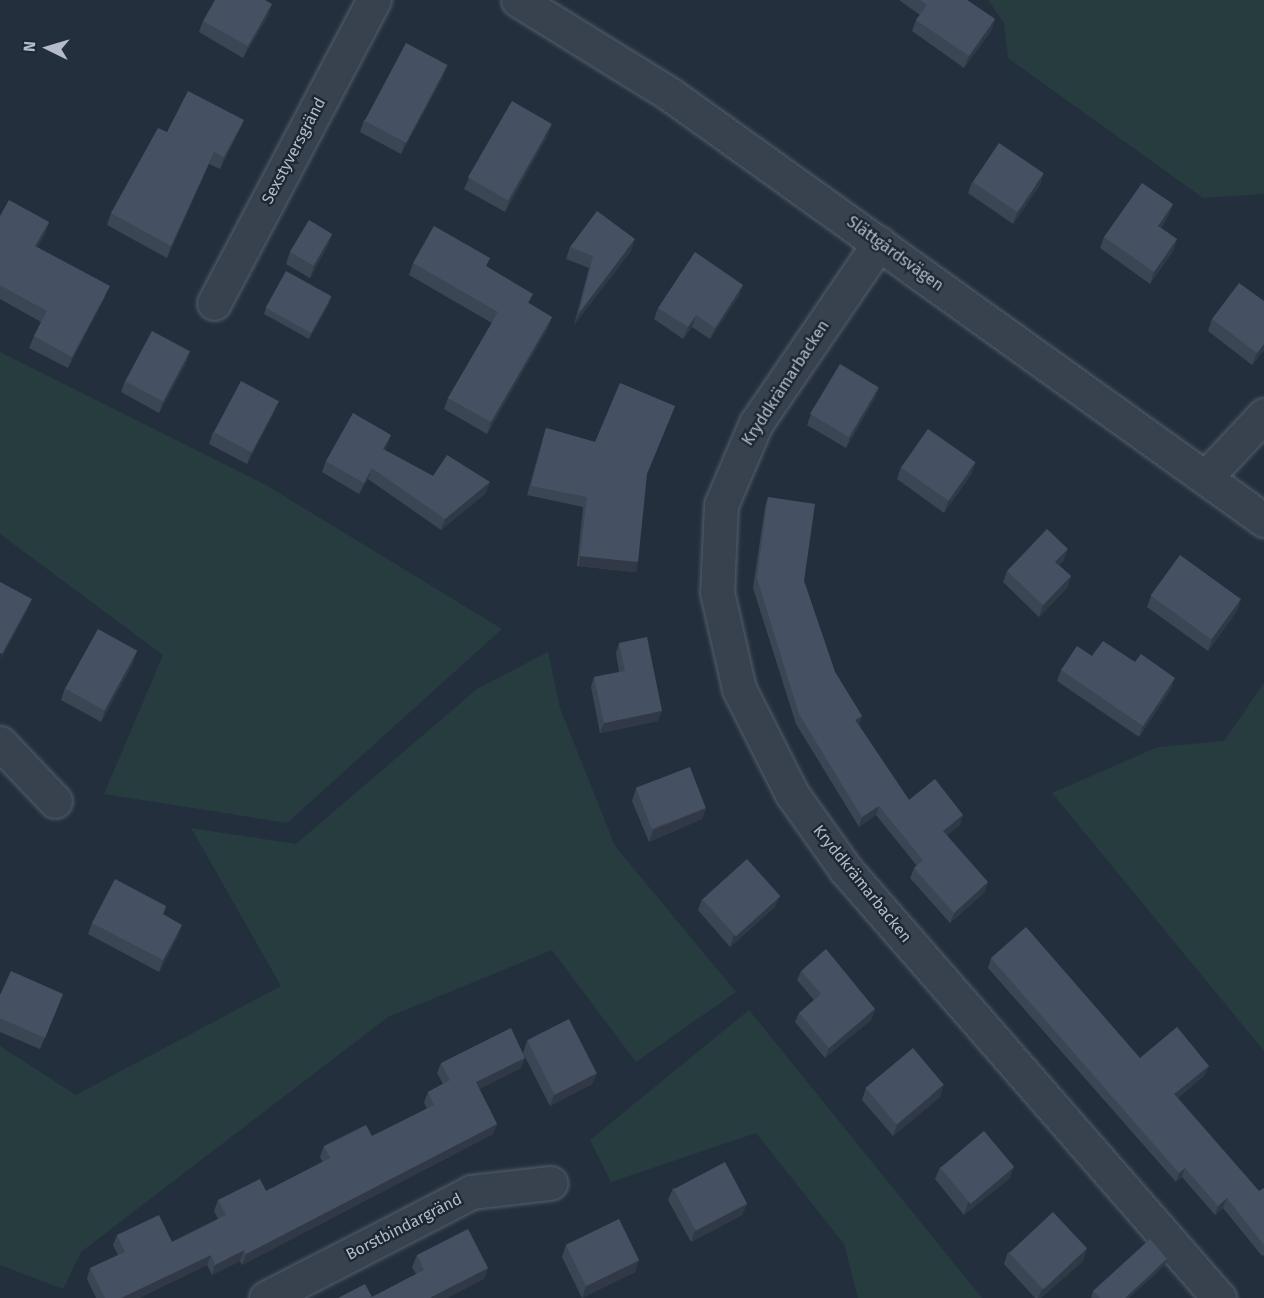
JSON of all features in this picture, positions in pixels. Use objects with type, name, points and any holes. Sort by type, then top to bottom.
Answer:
[{"type":"street","name":"Sexstyversgränd","points":[[214,303],[374,0]]},
{"type":"street","name":"Slättgårdsvägen","points":[[518,0],[671,95],[1264,520]]},
{"type":"street","name":"Kryddkrämarbacken","points":[[879,243],[756,423],[721,506],[717,592],[739,689],[786,785],[846,870],[1219,1298]]},
{"type":"street","points":[[1206,477],[1264,415]]},
{"type":"street","points":[[0,743],[55,801]]},
{"type":"street","name":"Borstbindargränd","points":[[266,1298],[471,1192],[550,1183]]},
{"type":"green space","points":[[988,0],[1264,0],[1264,194],[1203,198],[1008,58],[1004,23]]},
{"type":"green space","points":[[0,352],[266,485],[502,629],[287,823],[104,794],[163,655],[0,534]]},
{"type":"green space","points":[[548,652],[560,708],[615,846],[736,992],[636,1062],[552,950],[388,1017],[81,1252],[63,1289],[0,1265],[0,1046],[76,1095],[281,986],[191,828],[296,844],[477,689]]},
{"type":"green space","points":[[1264,683],[1264,1051],[1052,793],[1158,747],[1224,741]]},
{"type":"green space","points":[[749,1010],[982,1298],[858,1298],[844,1244],[756,1133],[611,1182],[590,1140]]},
{"type":"building","points":[[215,0],[265,0],[272,4],[248,46],[203,21]]},
{"type":"building","points":[[920,0],[967,0],[995,19],[969,56],[916,20],[927,5]]},
{"type":"building","points":[[406,43],[447,65],[406,143],[365,121]]},
{"type":"building","points":[[188,91],[244,120],[224,157],[214,152],[171,246],[111,213],[158,128],[167,132]]},
{"type":"building","points":[[512,101],[552,124],[508,200],[468,177]]},
{"type":"building","points":[[999,143],[1044,173],[1017,212],[973,182]]},
{"type":"building","points":[[1142,183],[1173,204],[1158,226],[1177,239],[1154,272],[1104,237]]},
{"type":"building","points":[[9,200],[49,222],[35,246],[110,286],[72,357],[34,336],[47,311],[0,285],[0,216]]},
{"type":"building","points":[[597,211],[635,239],[579,313],[593,256],[570,247]]},
{"type":"building","points":[[309,220],[332,234],[313,266],[290,252]]},
{"type":"building","points":[[434,226],[490,258],[486,266],[533,294],[528,303],[552,317],[491,422],[448,398],[498,312],[413,263]]},
{"type":"building","points":[[695,252],[743,285],[715,328],[696,315],[688,327],[658,308]]},
{"type":"building","points":[[286,271],[331,296],[311,333],[266,308]]},
{"type":"building","points":[[1239,283],[1264,301],[1264,344],[1257,353],[1212,319]]},
{"type":"building","points":[[152,331],[190,351],[163,402],[125,381]]},
{"type":"building","points":[[840,364],[879,387],[849,437],[810,414]]},
{"type":"building","points":[[241,381],[279,401],[252,452],[214,432]]},
{"type":"building","points":[[620,383],[675,406],[647,474],[638,562],[580,556],[587,497],[531,486],[546,428],[595,442]]},
{"type":"building","points":[[353,413],[391,435],[383,449],[433,476],[447,455],[490,482],[445,519],[372,468],[364,483],[326,461]]},
{"type":"building","points":[[928,429],[976,462],[949,501],[901,468]]},
{"type":"building","points":[[768,497],[815,504],[804,581],[835,672],[862,716],[855,720],[909,800],[935,779],[963,815],[943,831],[988,882],[954,913],[914,868],[923,860],[879,806],[862,817],[799,714],[757,578]]},
{"type":"building","points":[[1047,529],[1068,549],[1055,562],[1071,576],[1043,605],[1007,571]]},
{"type":"building","points":[[1180,555],[1241,599],[1211,640],[1151,595]]},
{"type":"building","points":[[0,582],[32,599],[2,654],[0,653]]},
{"type":"building","points":[[98,629],[137,651],[104,710],[65,688]]},
{"type":"building","points":[[647,637],[662,711],[604,723],[594,677],[625,671],[619,643]]},
{"type":"building","points":[[1103,641],[1135,662],[1141,654],[1175,678],[1143,726],[1061,670],[1077,646],[1092,656]]},
{"type":"building","points":[[690,767],[706,808],[652,829],[636,788]]},
{"type":"building","points":[[747,859],[780,896],[736,936],[702,899]]},
{"type":"building","points":[[115,879],[166,906],[163,914],[182,925],[163,960],[92,923]]},
{"type":"building","points":[[1026,927],[1140,1058],[1177,1027],[1209,1066],[1174,1094],[1259,1191],[1264,1188],[1264,1245],[1227,1198],[1218,1206],[1185,1168],[1179,1173],[991,958]]},
{"type":"building","points":[[826,949],[875,1009],[829,1048],[799,1013],[821,994],[801,971]]},
{"type":"building","points":[[11,971],[63,994],[45,1038],[0,1018],[0,995]]},
{"type":"building","points":[[569,1019],[597,1073],[555,1095],[527,1040]]},
{"type":"building","points":[[511,1028],[525,1058],[476,1082],[497,1124],[246,1254],[244,1250],[215,1265],[211,1255],[121,1298],[105,1298],[90,1268],[125,1252],[117,1235],[159,1215],[172,1242],[226,1215],[218,1200],[260,1179],[266,1191],[330,1158],[324,1146],[366,1125],[372,1136],[434,1105],[428,1092],[450,1080],[441,1063]]},
{"type":"building","points":[[913,1048],[944,1085],[896,1125],[866,1088]]},
{"type":"building","points":[[984,1131],[1014,1167],[971,1204],[940,1168]]},
{"type":"building","points":[[725,1162],[747,1203],[696,1231],[674,1189]]},
{"type":"building","points":[[1053,1212],[1087,1249],[1043,1289],[1009,1253]]},
{"type":"building","points":[[619,1219],[639,1260],[586,1286],[566,1245]]},
{"type":"building","points":[[468,1229],[488,1268],[430,1298],[338,1298],[365,1284],[372,1297],[424,1270],[417,1255]]},
{"type":"building","points":[[1150,1239],[1167,1259],[1125,1298],[1100,1298],[1093,1291]]}]
